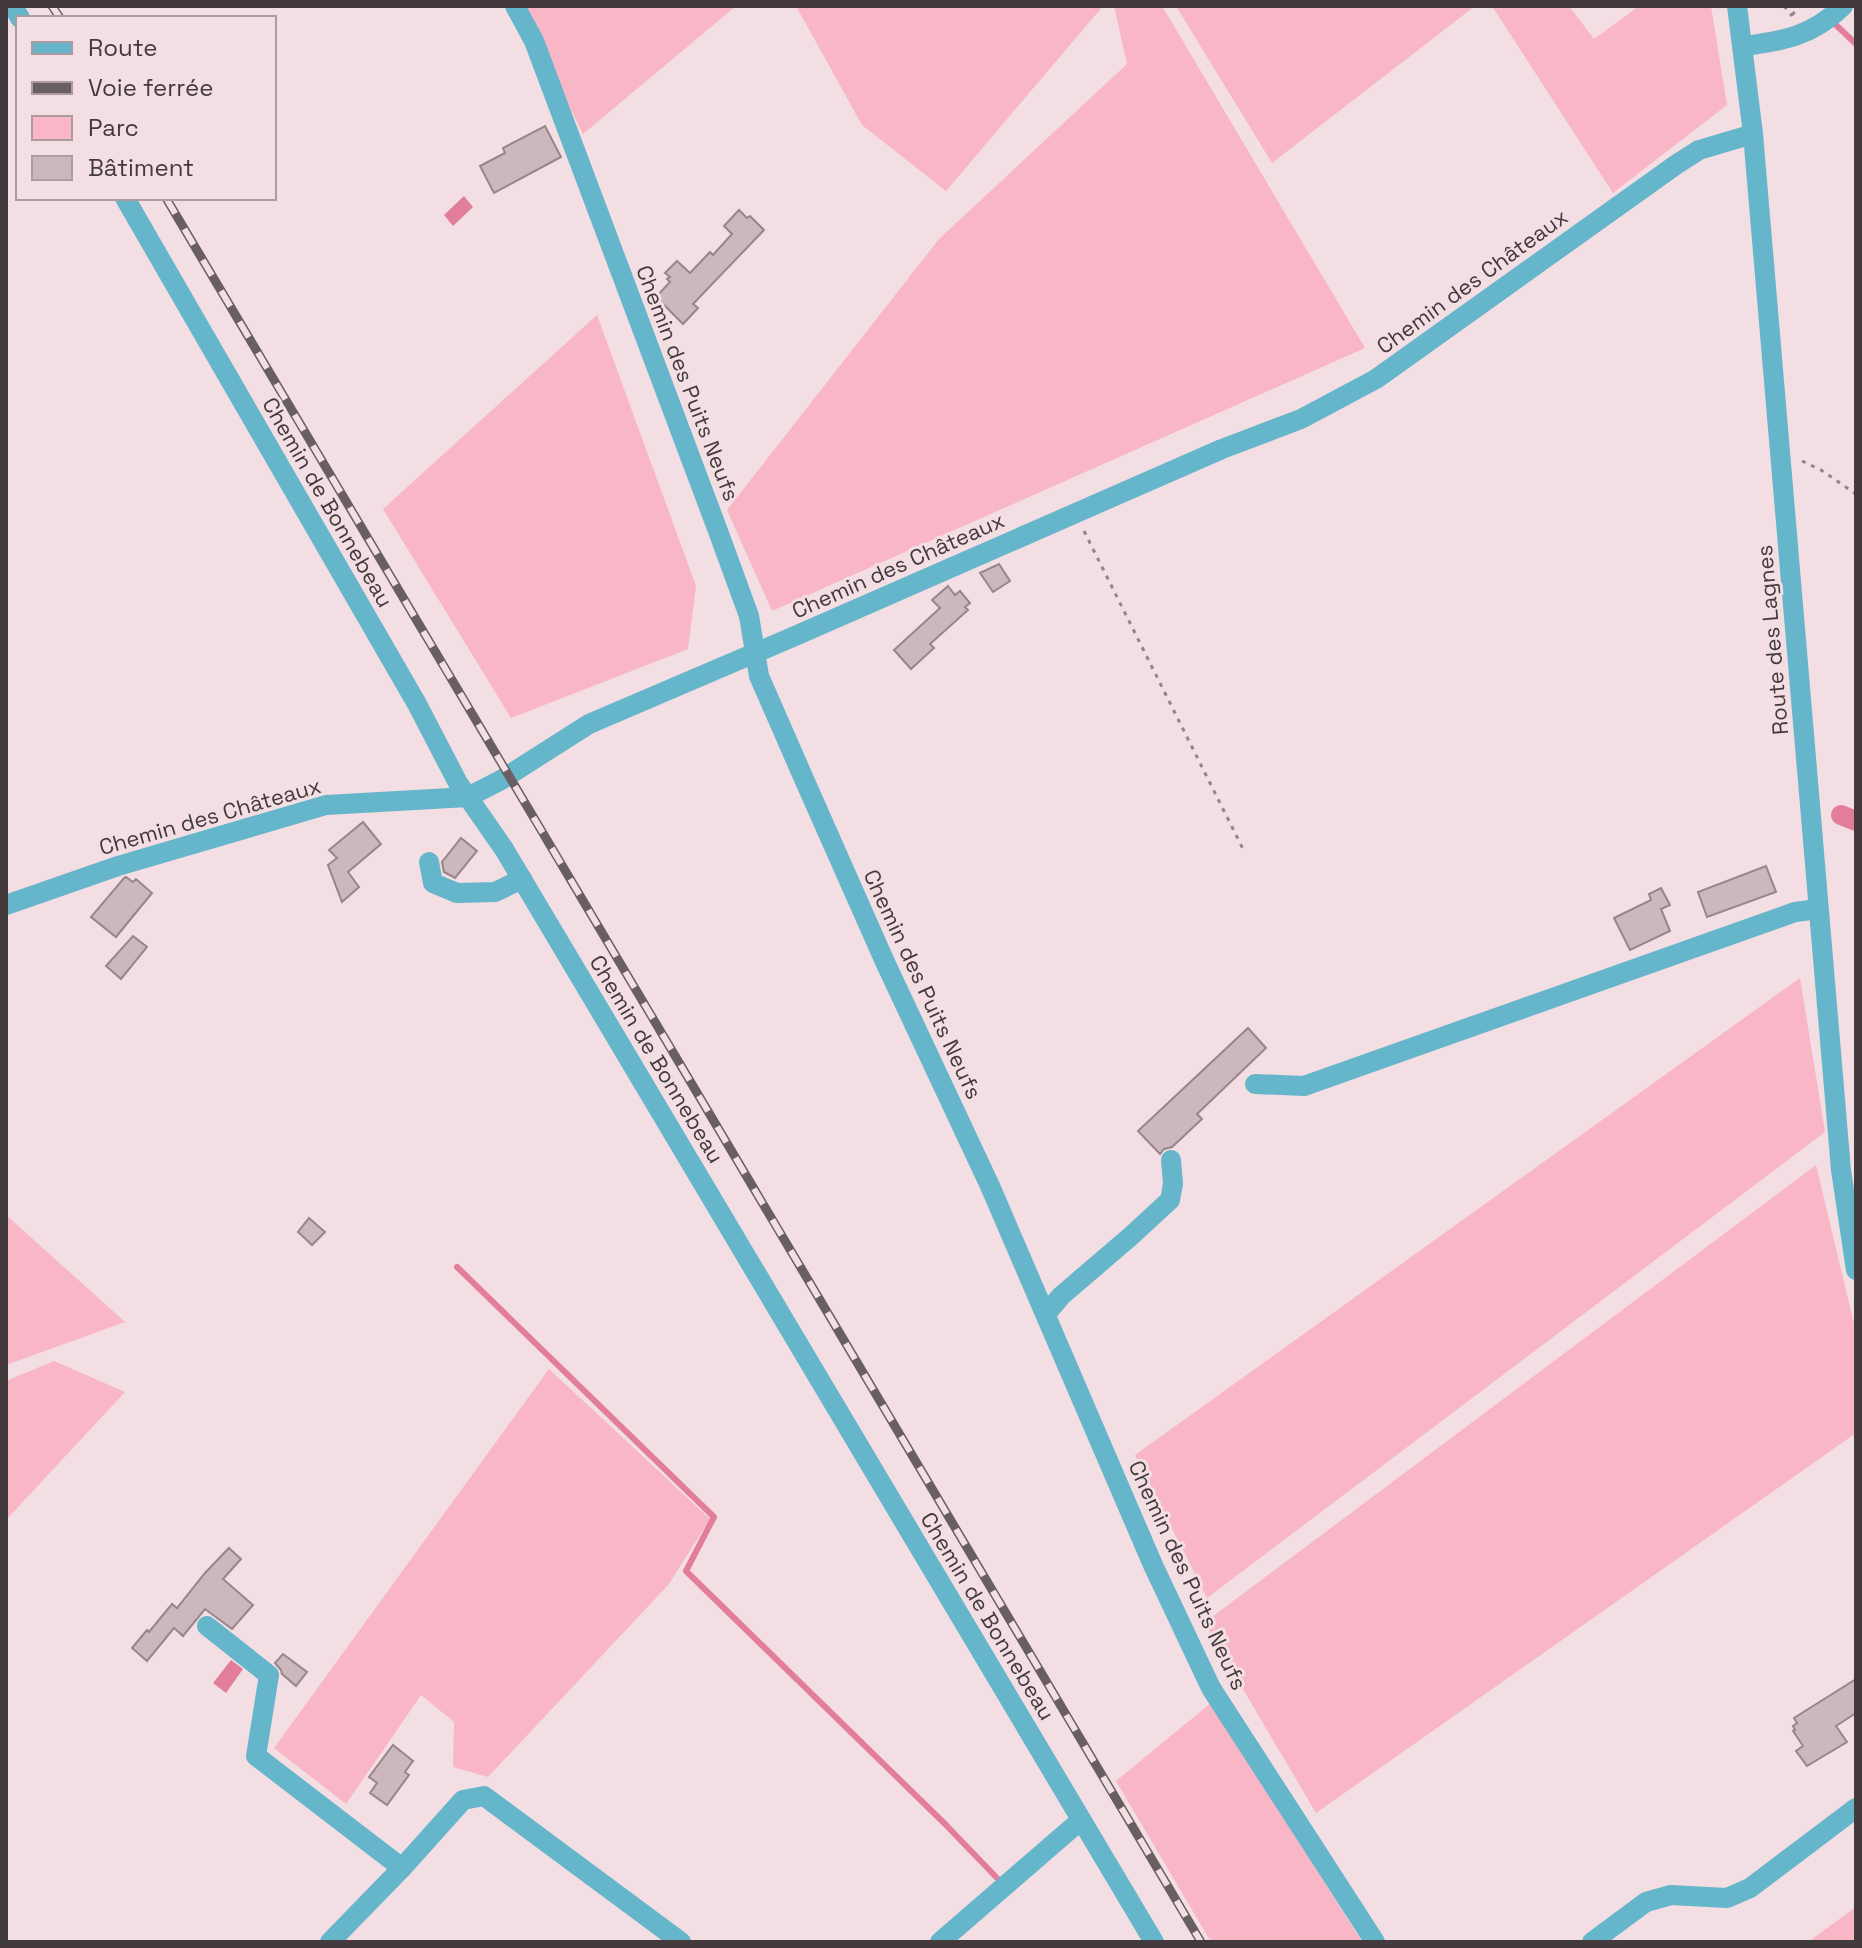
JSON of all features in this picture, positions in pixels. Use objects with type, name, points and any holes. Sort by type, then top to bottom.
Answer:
[{"type":"street","name":"Chemin des Puits Neufs","points":[[515,6],[534,41],[713,517],[749,616],[759,676],[885,962],[990,1186],[1153,1565],[1211,1688],[1375,1942]]},
{"type":"street","name":"Route des Lagnes","points":[[1737,6],[1753,134],[1841,1170],[1856,1270]]},
{"type":"street","points":[[1743,46],[1796,38],[1822,24],[1843,6]]},
{"type":"street","name":"Chemin des Châteaux","points":[[6,905],[118,866],[326,805],[468,797],[501,780],[589,724],[1222,449],[1301,419],[1376,379],[1699,150],[1753,134]]},
{"type":"street","name":"Chemin de Bonnebeau","points":[[126,200],[417,704],[458,783],[504,849],[1154,1942]]},
{"type":"street","points":[[429,862],[433,883],[457,893],[495,892],[522,879]]},
{"type":"street","points":[[1255,1084],[1304,1086],[1795,912],[1818,909]]},
{"type":"street","points":[[1046,1314],[1061,1296],[1170,1200],[1173,1184],[1171,1160]]},
{"type":"street","points":[[207,1626],[269,1675],[256,1756],[402,1868]]},
{"type":"street","points":[[330,1942],[463,1800],[484,1796],[681,1942]]},
{"type":"street","points":[[1592,1942],[1646,1902],[1671,1895],[1727,1898],[1750,1888],[1856,1808]]},
{"type":"street","points":[[940,1942],[1081,1820]]},
{"type":"path","points":[[1792,16],[1800,6]]},
{"type":"path","points":[[1780,451],[1821,470],[1856,494]]},
{"type":"path","points":[[1075,514],[1244,851]]},
{"type":"green space","points":[[519,6],[736,6],[583,134]]},
{"type":"green space","points":[[796,6],[1103,6],[946,191],[862,125]]},
{"type":"green space","points":[[1114,6],[1162,6],[1365,348],[772,611],[727,510],[939,239],[1127,64]]},
{"type":"green space","points":[[1176,6],[1475,6],[1272,163]]},
{"type":"green space","points":[[1492,6],[1569,6],[1594,39],[1639,6],[1711,6],[1727,105],[1613,193]]},
{"type":"green space","points":[[597,315],[696,586],[688,649],[511,718],[383,509]]},
{"type":"green space","points":[[1800,978],[1825,1132],[1207,1598],[1135,1455]]},
{"type":"green space","points":[[1816,1165],[1856,1332],[1856,1433],[1316,1813],[1204,1623]]},
{"type":"green space","points":[[6,1215],[125,1322],[6,1365]]},
{"type":"green space","points":[[54,1361],[125,1392],[6,1520],[6,1381]]},
{"type":"green space","points":[[549,1369],[710,1519],[669,1584],[488,1777],[453,1767],[454,1722],[421,1695],[346,1804],[274,1748]]},
{"type":"green space","points":[[1211,1703],[1362,1942],[1211,1942],[1116,1781]]},
{"type":"green space","points":[[1856,1907],[1856,1942],[1808,1942]]},
{"type":"shaded area","points":[[464,196],[473,207],[453,226],[444,215]]},
{"type":"shaded area","points":[[231,1660],[243,1669],[226,1693],[213,1683]]},
{"type":"building","points":[[545,126],[561,157],[494,193],[480,166],[505,153],[503,148]]},
{"type":"building","points":[[739,210],[764,230],[693,304],[698,308],[683,324],[656,297],[670,282],[667,279],[670,277],[665,273],[677,261],[690,273],[710,252],[713,255],[732,234],[724,226]]},
{"type":"building","points":[[999,564],[1010,581],[993,592],[980,573]]},
{"type":"building","points":[[948,586],[955,595],[960,591],[970,603],[965,607],[968,610],[930,644],[934,648],[911,669],[894,650],[940,608],[932,600]]},
{"type":"building","points":[[363,822],[381,844],[348,872],[359,887],[342,902],[328,865],[337,858],[329,850]]},
{"type":"building","points":[[461,838],[477,851],[455,878],[444,872],[442,862]]},
{"type":"building","points":[[1766,866],[1776,892],[1707,917],[1698,892]]},
{"type":"building","points":[[126,877],[133,882],[136,879],[152,893],[116,937],[91,917]]},
{"type":"building","points":[[1661,888],[1670,905],[1661,909],[1670,931],[1630,950],[1614,918],[1651,900],[1649,894]]},
{"type":"building","points":[[133,936],[147,947],[121,979],[106,966]]},
{"type":"building","points":[[1248,1028],[1266,1048],[1197,1114],[1202,1119],[1160,1154],[1138,1131]]},
{"type":"building","points":[[309,1218],[325,1232],[312,1245],[298,1232]]},
{"type":"building","points":[[229,1548],[241,1559],[223,1579],[253,1605],[232,1629],[205,1609],[183,1636],[174,1628],[147,1661],[132,1648],[172,1604],[177,1608]]},
{"type":"building","points":[[283,1654],[307,1672],[296,1686],[275,1663]]},
{"type":"building","points":[[1856,1679],[1856,1713],[1836,1726],[1847,1742],[1807,1766],[1796,1751],[1803,1746],[1793,1731],[1797,1723],[1794,1718]]},
{"type":"building","points":[[393,1745],[413,1761],[405,1772],[409,1775],[387,1805],[370,1793],[377,1783],[369,1777]]},
{"type":"waterway","points":[[1836,25],[1856,44]]},
{"type":"waterway","points":[[1841,815],[1856,821]]},
{"type":"waterway","points":[[457,1267],[714,1517],[686,1571],[997,1878]]},
{"type":"railway","points":[[52,6],[59,16]]},
{"type":"railway","points":[[167,200],[1201,1942]]}]
